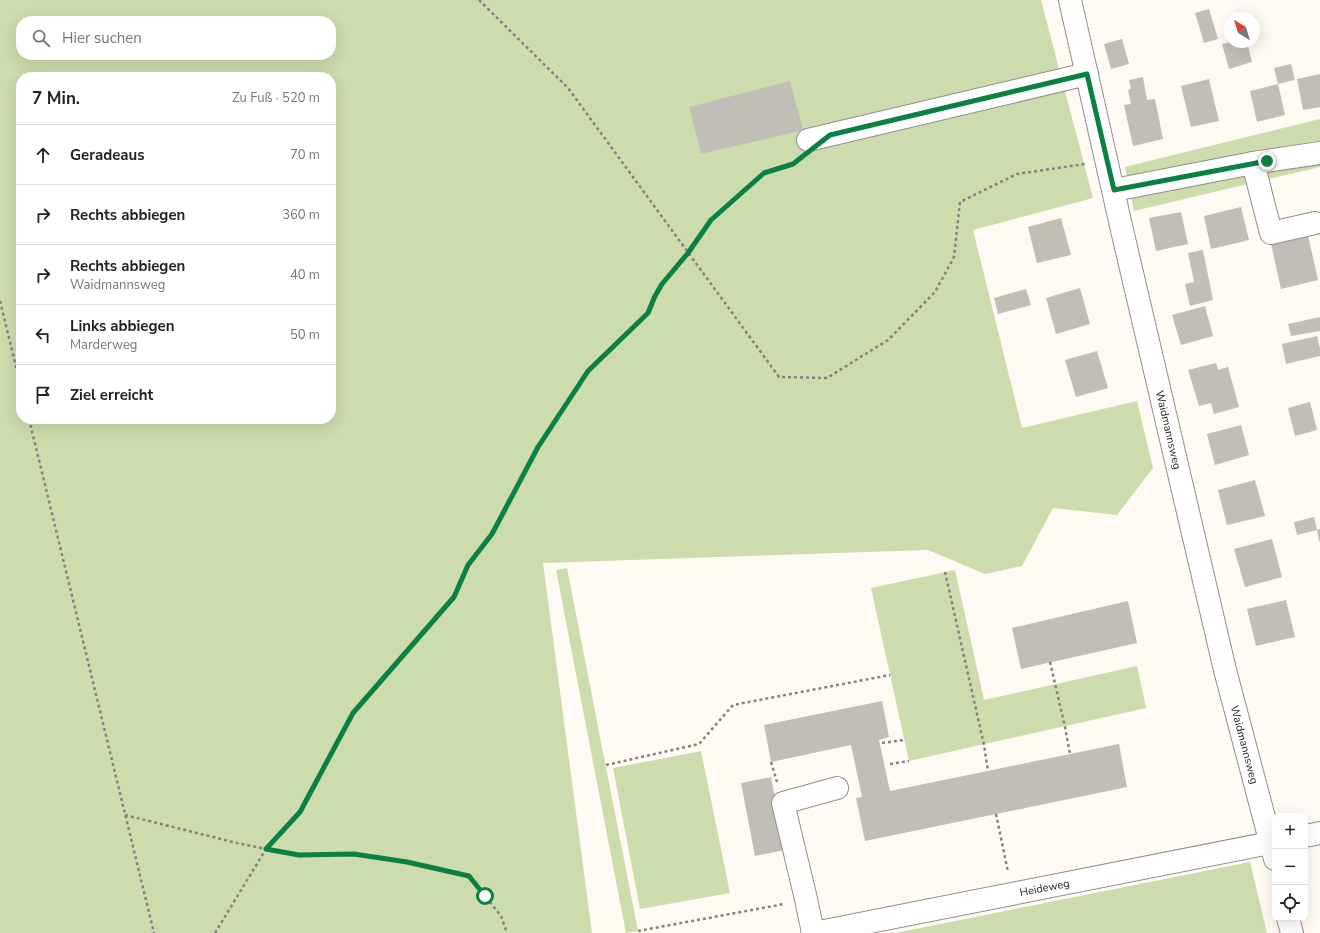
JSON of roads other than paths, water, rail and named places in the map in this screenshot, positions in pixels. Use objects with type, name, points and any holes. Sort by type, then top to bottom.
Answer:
[{"type":"street","name":"Waidmannsweg","points":[[1070,0],[1225,670],[1272,841]]},
{"type":"street","points":[[808,140],[1087,74]]},
{"type":"street","points":[[1114,190],[1254,163],[1320,153]]},
{"type":"street","points":[[1254,163],[1271,233],[1315,223]]},
{"type":"street","points":[[814,933],[783,803],[837,788]]},
{"type":"street","points":[[1308,835],[1320,833]]},
{"type":"street","name":"Heideweg","points":[[814,933],[1012,894],[1272,848]]},
{"type":"street","points":[[1289,921],[1292,933]]}]
